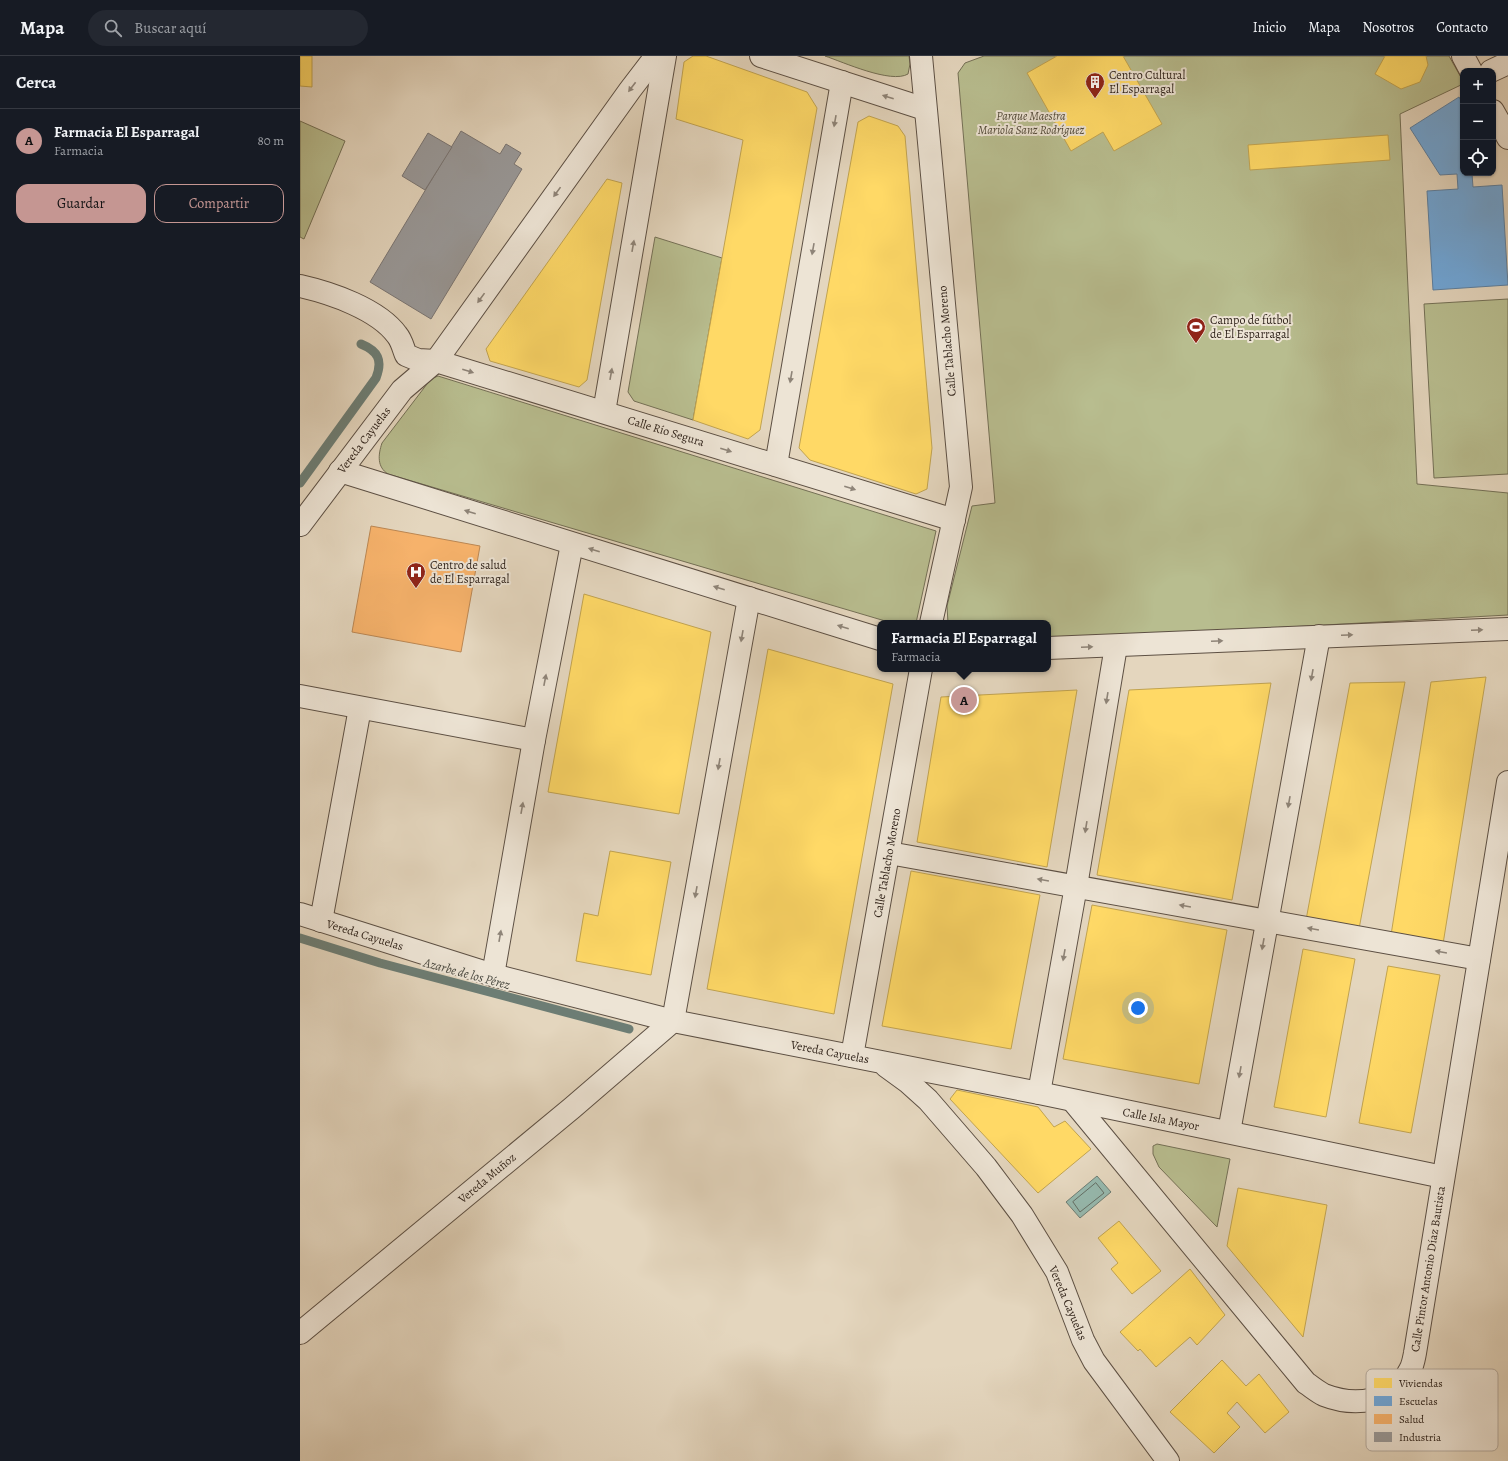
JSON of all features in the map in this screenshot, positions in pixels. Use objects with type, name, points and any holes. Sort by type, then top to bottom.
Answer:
[{"type":"street","name":"Vereda Cayuelas","points":[[300,525],[402,390],[436,361],[656,56]]},
{"type":"street","points":[[604,412],[665,56]]},
{"type":"street","points":[[761,56],[925,109]]},
{"type":"street","name":"Calle Tablacho Moreno","points":[[921,56],[961,487],[932,620]]},
{"type":"street","points":[[1463,56],[1469,68]]},
{"type":"street","points":[[1496,69],[1508,63]]},
{"type":"street","points":[[776,465],[842,82]]},
{"type":"street","points":[[1496,116],[1508,138]]},
{"type":"street","name":"Calle Río Segura","points":[[300,286],[316,290],[357,306],[392,329],[402,343],[406,355],[418,360],[436,361],[954,520]]},
{"type":"street","points":[[340,471],[877,638]]},
{"type":"street","points":[[493,975],[534,740],[572,544]]},
{"type":"street","points":[[673,1022],[749,598]]},
{"type":"street","points":[[1051,648],[1508,629]]},
{"type":"street","points":[[1229,1132],[1319,636]]},
{"type":"street","points":[[1039,1093],[1076,886],[1116,646]]},
{"type":"street","name":"Calle Tablacho Moreno","points":[[852,1056],[920,672]]},
{"type":"street","points":[[300,696],[534,740]]},
{"type":"street","points":[[321,921],[360,708]]},
{"type":"street","name":"Calle Pintor Antonio Díaz Bautista","points":[[1411,1369],[1508,782]]},
{"type":"street","points":[[889,854],[1479,958]]},
{"type":"street","name":"Vereda Cayuelas","points":[[300,914],[493,975],[673,1022],[879,1061],[908,1082],[928,1100],[986,1166],[1022,1215],[1057,1272],[1083,1340],[1094,1361],[1168,1461]]},
{"type":"street","name":"Vereda Muñoz","points":[[300,1333],[572,1108],[673,1022]]},
{"type":"street","name":"Calle Isla Mayor","points":[[879,1061],[1443,1177]]},
{"type":"street","name":"Calle Pintor Antonio Díaz Bautista","points":[[1074,1101],[1306,1383],[1322,1394],[1337,1399],[1355,1402],[1366,1400]]},
{"type":"green space","points":[[825,56],[909,56],[910,64],[908,74],[890,76],[867,71]]},
{"type":"green space","name":"Parque Maestra Mariola Sanz Rodríguez","points":[[984,56],[1449,56],[1460,76],[1460,85],[1400,114],[1417,484],[1508,493],[1508,615],[1051,640],[1051,620],[948,620],[947,606],[972,506],[995,503],[958,73],[965,63]]},
{"type":"green space","points":[[300,121],[345,141],[304,239],[300,237]]},
{"type":"green space","points":[[655,237],[722,258],[693,420],[634,401],[628,392]]},
{"type":"green space","points":[[1508,299],[1508,474],[1434,478],[1424,304]]},
{"type":"green space","points":[[438,376],[936,531],[917,620],[882,620],[388,474],[382,468],[379,460],[382,443],[431,379]]},
{"type":"green space","points":[[1157,1144],[1230,1159],[1217,1227],[1159,1167],[1153,1154],[1153,1146]]},
{"type":"water","points":[[1097,1176],[1111,1192],[1080,1218],[1066,1202]]},
{"type":"building: Viviendas","points":[[300,56],[312,56],[312,87],[300,86]]},
{"type":"building: Viviendas","points":[[693,56],[706,56],[807,92],[817,108],[760,430],[748,439],[693,420],[743,140],[676,119],[684,62]]},
{"type":"building: Viviendas","name":"Centro Cultural El Esparragal","points":[[1057,56],[1123,56],[1162,124],[1114,151],[1103,132],[1071,151],[1027,73]]},
{"type":"building: Viviendas","points":[[1385,56],[1426,56],[1428,65],[1420,82],[1401,89],[1375,74]]},
{"type":"building: Viviendas","points":[[869,116],[898,126],[905,136],[932,448],[927,489],[916,494],[810,460],[799,448],[858,122]]},
{"type":"building: Viviendas","points":[[1388,135],[1390,160],[1250,170],[1248,145]]},
{"type":"building: Viviendas","points":[[607,179],[622,183],[587,380],[579,387],[490,361],[486,349]]},
{"type":"building: Viviendas","points":[[584,594],[711,632],[679,814],[548,792]]},
{"type":"building: Viviendas","points":[[768,649],[893,684],[834,1014],[707,989]]},
{"type":"building: Viviendas","points":[[1486,677],[1443,944],[1391,935],[1431,682]]},
{"type":"building: Viviendas","points":[[1405,682],[1359,929],[1306,920],[1350,683]]},
{"type":"building: Viviendas","points":[[1271,683],[1232,900],[1097,875],[1129,690]]},
{"type":"building: Viviendas","points":[[1077,690],[1047,867],[917,842],[941,697]]},
{"type":"building: Viviendas","points":[[610,851],[671,862],[651,975],[576,961],[584,913],[598,916]]},
{"type":"building: Viviendas","points":[[911,871],[1040,895],[1011,1049],[882,1026]]},
{"type":"building: Viviendas","points":[[1092,905],[1227,930],[1199,1084],[1063,1059]]},
{"type":"building: Viviendas","points":[[1303,949],[1355,959],[1326,1117],[1274,1107]]},
{"type":"building: Viviendas","points":[[1388,966],[1440,975],[1411,1133],[1359,1123]]},
{"type":"building: Viviendas","points":[[957,1090],[1038,1107],[1054,1127],[1065,1121],[1091,1149],[1038,1193],[950,1099]]},
{"type":"building: Viviendas","points":[[1238,1188],[1327,1205],[1303,1337],[1227,1246]]},
{"type":"building: Viviendas","points":[[1119,1221],[1161,1271],[1132,1294],[1111,1269],[1118,1263],[1098,1238]]},
{"type":"building: Viviendas","points":[[1190,1269],[1225,1315],[1197,1345],[1190,1337],[1156,1367],[1140,1349],[1138,1351],[1120,1332]]},
{"type":"building: Viviendas","points":[[1222,1360],[1246,1386],[1259,1374],[1289,1412],[1265,1433],[1237,1402],[1227,1413],[1240,1427],[1214,1453],[1170,1412]]},
{"type":"building: Escuelas","points":[[1459,97],[1460,176],[1472,176],[1473,187],[1502,185],[1508,285],[1433,290],[1427,191],[1458,189],[1457,174],[1440,175],[1410,128]]},
{"type":"building: Salud","name":"Centro de salud de El Esparragal","points":[[371,526],[480,546],[461,652],[352,632]]},
{"type":"building: Industria","points":[[461,131],[500,154],[506,144],[521,153],[514,164],[522,169],[431,319],[370,282]]},
{"type":"building: Industria","points":[[428,133],[452,147],[425,190],[402,176]]},
{"type":"waterway","name":"Azarbe de los Pérez","points":[[300,483],[376,378],[379,366],[378,357],[372,350],[361,344]]},
{"type":"waterway","name":"Azarbe de los Pérez","points":[[300,938],[380,963],[629,1029]]},
{"type":"place","name":"Centro Cultural El Esparragal","points":[[1095,99]]},
{"type":"place","name":"Campo de fútbol de El Esparragal","points":[[1196,344]]},
{"type":"place","name":"Centro de salud de El Esparragal","points":[[416,589]]},
{"type":"place","name":"Farmacia El Esparragal","points":[[964,700]]}]
